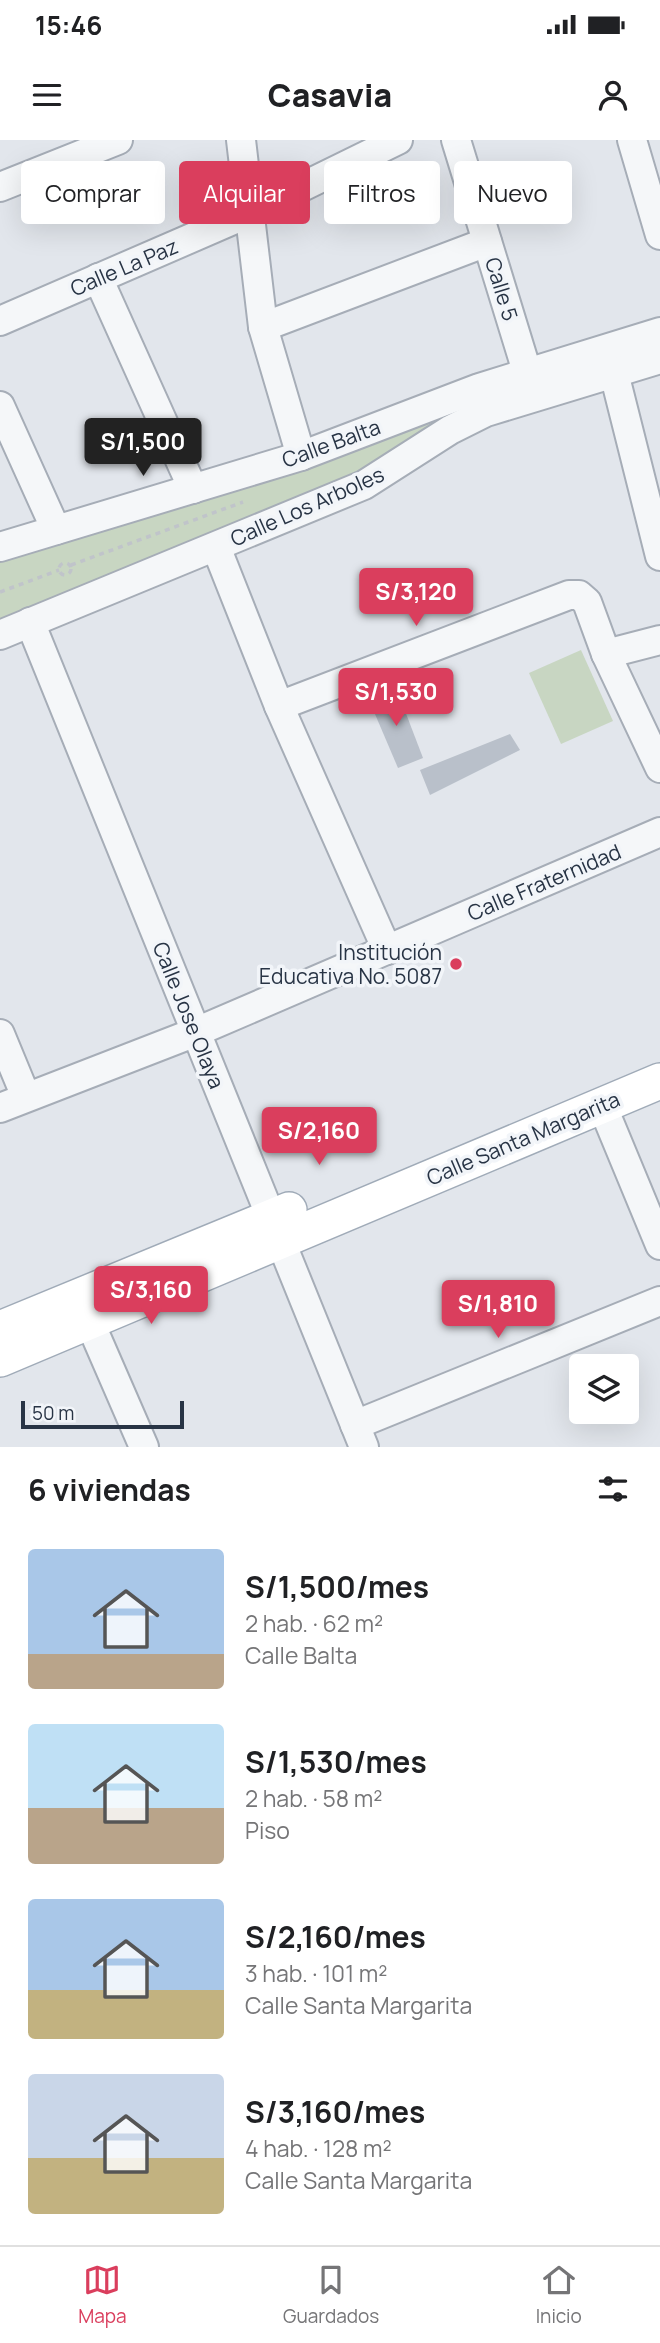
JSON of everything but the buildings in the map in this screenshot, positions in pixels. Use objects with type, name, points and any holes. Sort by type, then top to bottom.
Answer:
[{"type":"main road","name":"Calle Santa Margarita","points":[[0,1359],[84,1310],[275,1228],[660,1055]]},
{"type":"main road","name":"Calle Santa Margarita","points":[[275,1228],[660,1081]]},
{"type":"main road","name":"Calle Santa Margarita","points":[[0,1329],[84,1310]]},
{"type":"street","points":[[0,187],[63,150],[118,140]]},
{"type":"street","points":[[241,140],[243,161]]},
{"type":"street","name":"Calle La Paz","points":[[310,183],[398,140]]},
{"type":"street","name":"Calle 5","points":[[456,140],[531,385]]},
{"type":"street","points":[[632,140],[660,235]]},
{"type":"street","name":"Calle La Paz","points":[[0,321],[223,224]]},
{"type":"street","points":[[250,224],[263,327],[301,456]]},
{"type":"street","points":[[263,327],[487,242]]},
{"type":"street","points":[[98,278],[193,489]]},
{"type":"street","name":"Calle Balta","points":[[0,547],[301,456],[479,388],[531,385],[660,332]]},
{"type":"street","name":"Calle Los Arboles","points":[[0,635],[364,485],[450,430],[531,385],[614,373],[660,359]]},
{"type":"street","points":[[614,373],[660,556]]},
{"type":"street","points":[[0,406],[56,530]]},
{"type":"street","points":[[216,547],[279,706],[387,950]]},
{"type":"street","points":[[279,706],[569,595],[579,595],[587,602],[606,654],[660,768]]},
{"type":"street","name":"Calle Jose Olaya","points":[[30,622],[360,1436]]},
{"type":"street","points":[[606,654],[660,640]]},
{"type":"street","name":"Calle Fraternidad","points":[[0,1108],[196,1032],[660,832]]},
{"type":"street","points":[[0,1034],[26,1097]]},
{"type":"street","points":[[602,1105],[660,1245]]},
{"type":"street","points":[[360,1436],[660,1301]]},
{"type":"street","points":[[84,1310],[144,1447]]},
{"type":"path","points":[[0,592],[59,570],[66,562],[71,565],[255,497]]},
{"type":"path","points":[[59,570],[63,575],[68,575],[72,569],[71,565]]},
{"type":"green space","points":[[471,407],[364,475],[0,630],[0,555],[443,412]]},
{"type":"green space","points":[[581,650],[613,721],[561,744],[529,673]]},
{"type":"place","name":"Institución Educativa No. 5087","points":[[456,964]]}]
